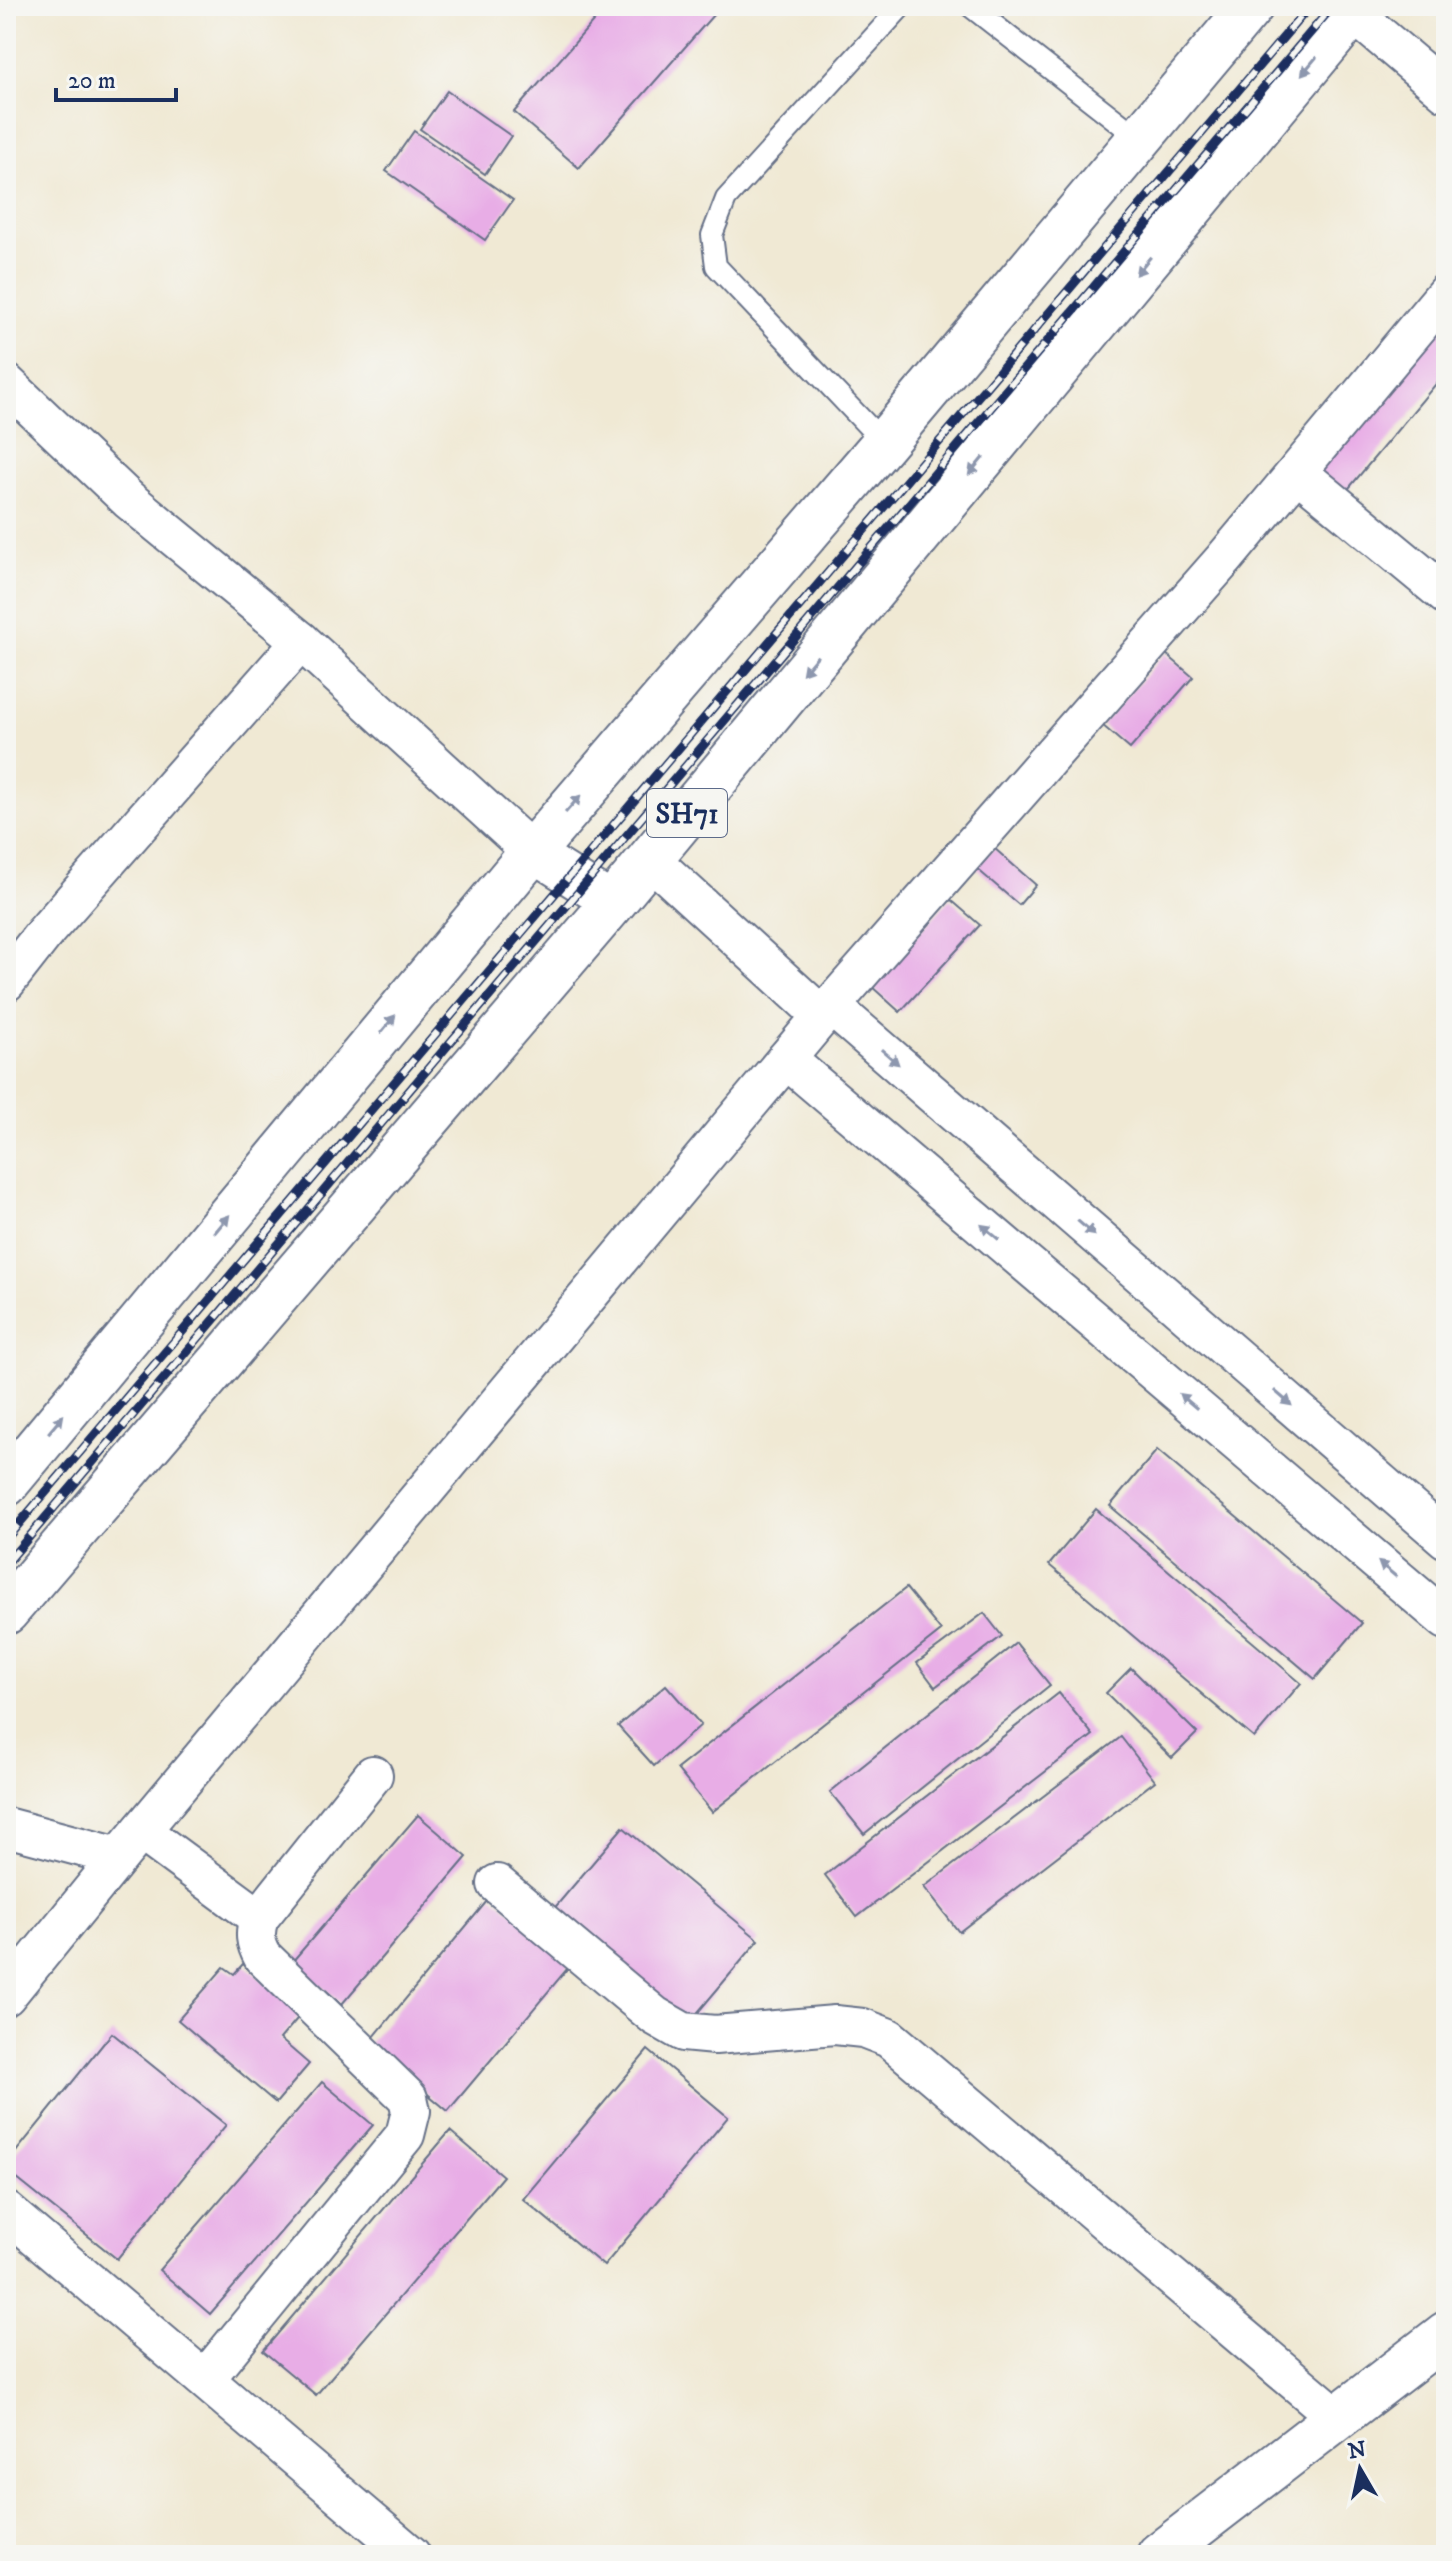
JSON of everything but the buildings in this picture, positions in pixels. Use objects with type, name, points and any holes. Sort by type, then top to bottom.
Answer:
[{"type":"main road","points":[[6,1484],[532,852],[884,443],[1251,6]]},
{"type":"main road","name":"SH71","points":[[6,1612],[613,903],[1356,10]]},
{"type":"main road","points":[[1159,2555],[1446,2334]]},
{"type":"street","points":[[1356,10],[1446,92]]},
{"type":"street","points":[[6,1996],[826,1011],[1224,559],[1446,293]]},
{"type":"street","points":[[6,383],[129,500],[301,641],[532,852],[613,903]]},
{"type":"street","points":[[1297,472],[1446,595]]},
{"type":"street","points":[[6,982],[46,931],[301,641]]},
{"type":"street","points":[[649,858],[1446,1539]]},
{"type":"street","points":[[786,1059],[1446,1620]]},
{"type":"street","points":[[205,2379],[405,2135],[411,2111],[408,2098],[263,1957],[255,1939],[259,1918],[373,1775]]},
{"type":"street","points":[[6,1827],[130,1844],[259,1918]]},
{"type":"street","points":[[497,1884],[655,2016],[683,2032],[715,2035],[835,2025],[863,2028],[889,2038],[1337,2417]]},
{"type":"street","points":[[6,2211],[411,2555]]},
{"type":"lane","points":[[884,443],[716,266],[712,235],[726,199],[902,6]]},
{"type":"lane","points":[[970,6],[1140,139]]},
{"type":"railway","points":[[6,1539],[1310,6]]},
{"type":"railway","points":[[6,1564],[1333,6]]}]
